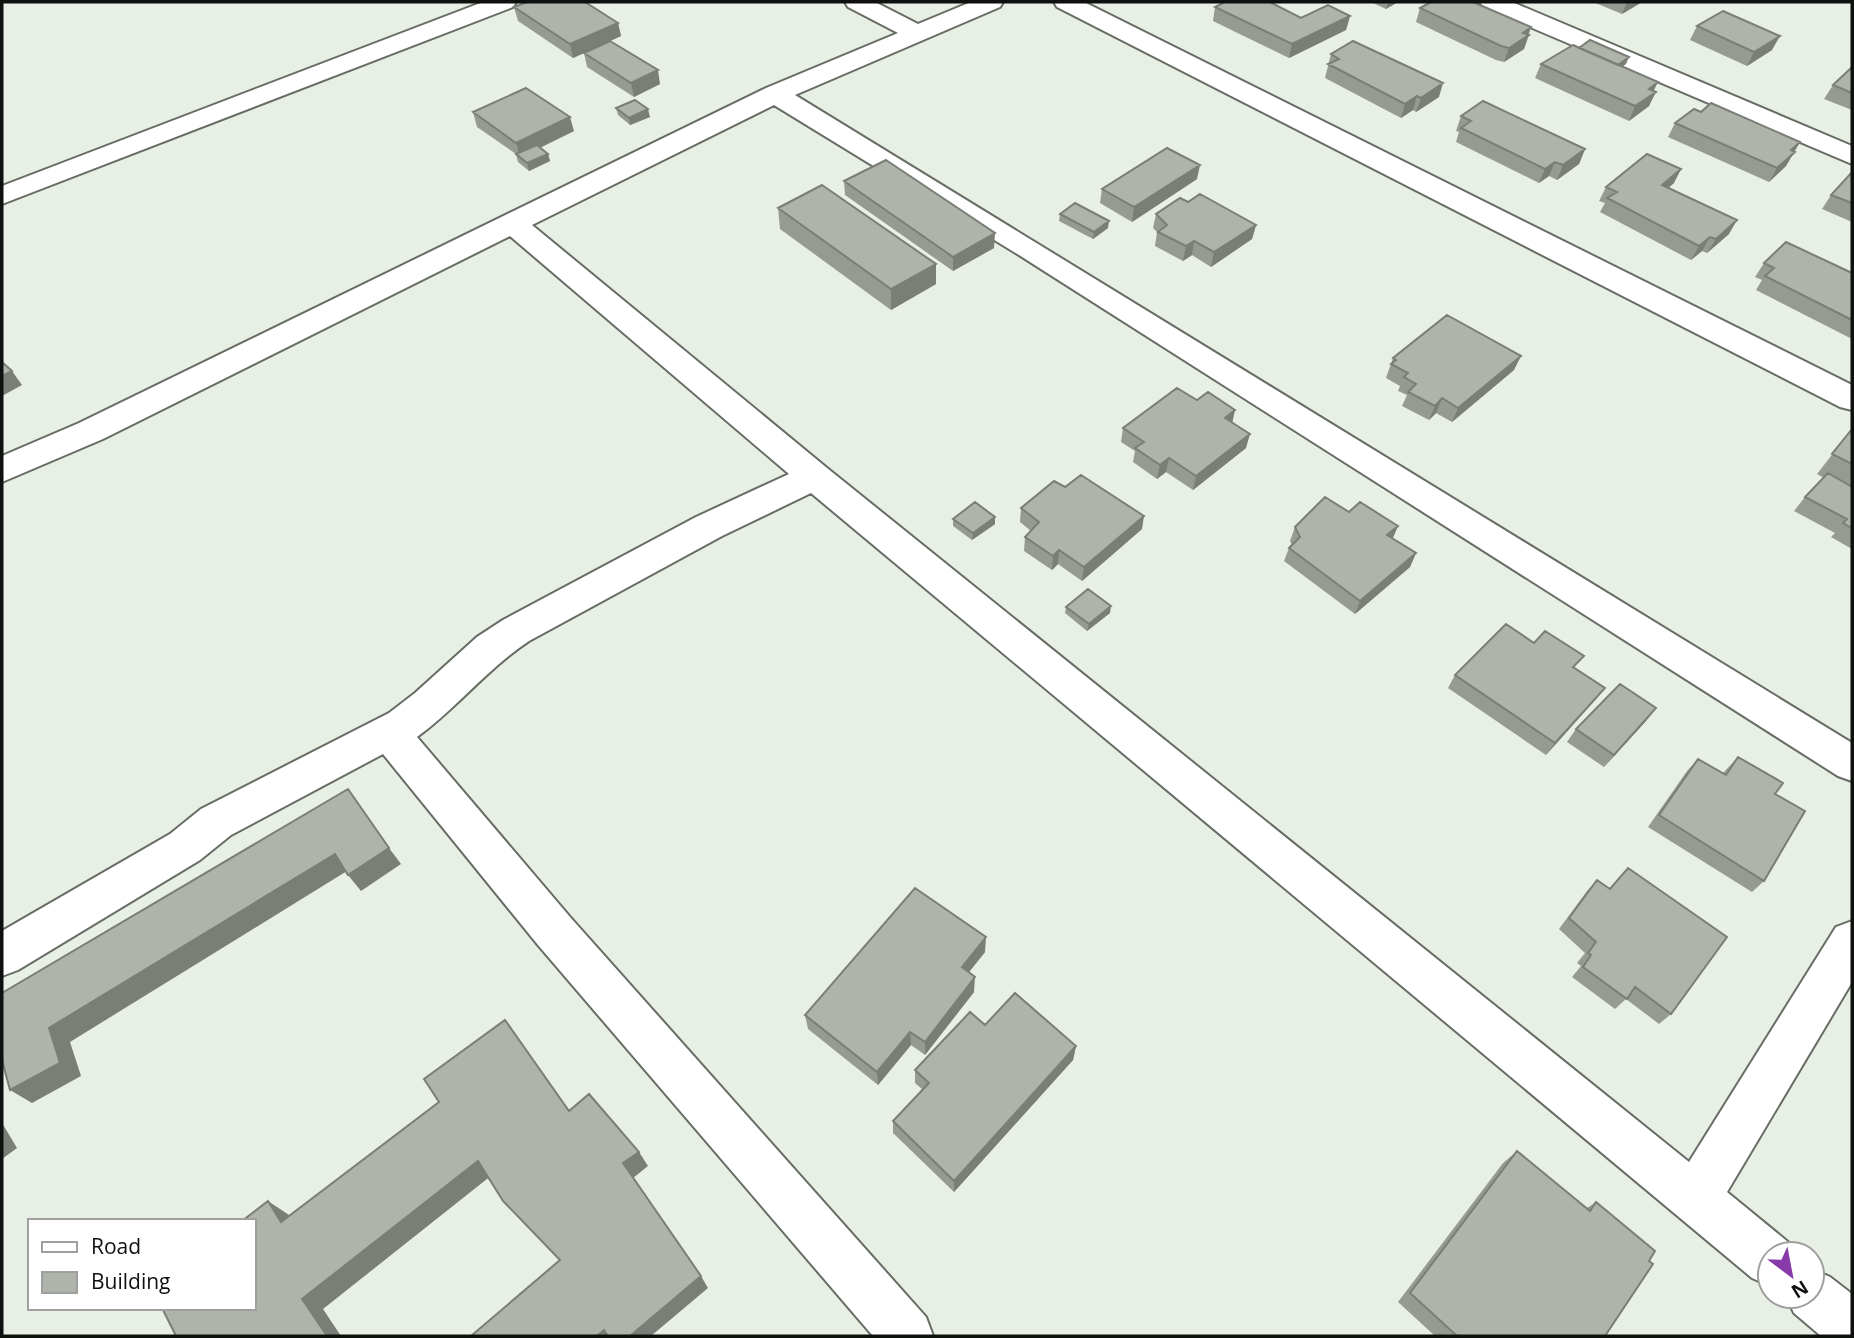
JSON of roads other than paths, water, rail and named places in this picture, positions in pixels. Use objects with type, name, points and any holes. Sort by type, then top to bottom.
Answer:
[{"type":"street","points":[[2,196],[504,2]]},
{"type":"street","points":[[857,2],[917,33]]},
{"type":"street","points":[[2,471],[91,431],[775,94],[991,2]]},
{"type":"street","points":[[1066,2],[1852,399]]},
{"type":"street","points":[[1492,2],[1852,156]]},
{"type":"street","points":[[775,94],[1029,248],[1852,764]]},
{"type":"street","points":[[512,223],[815,477],[1756,1249]]},
{"type":"street","points":[[2,955],[185,847],[216,822],[419,715],[453,680],[505,638],[679,541],[765,497],[815,477]]},
{"type":"street","points":[[389,732],[554,931],[906,1336]]},
{"type":"street","points":[[1695,1198],[1852,942]]},
{"type":"street","points":[[1826,1307],[1852,1328]]}]
